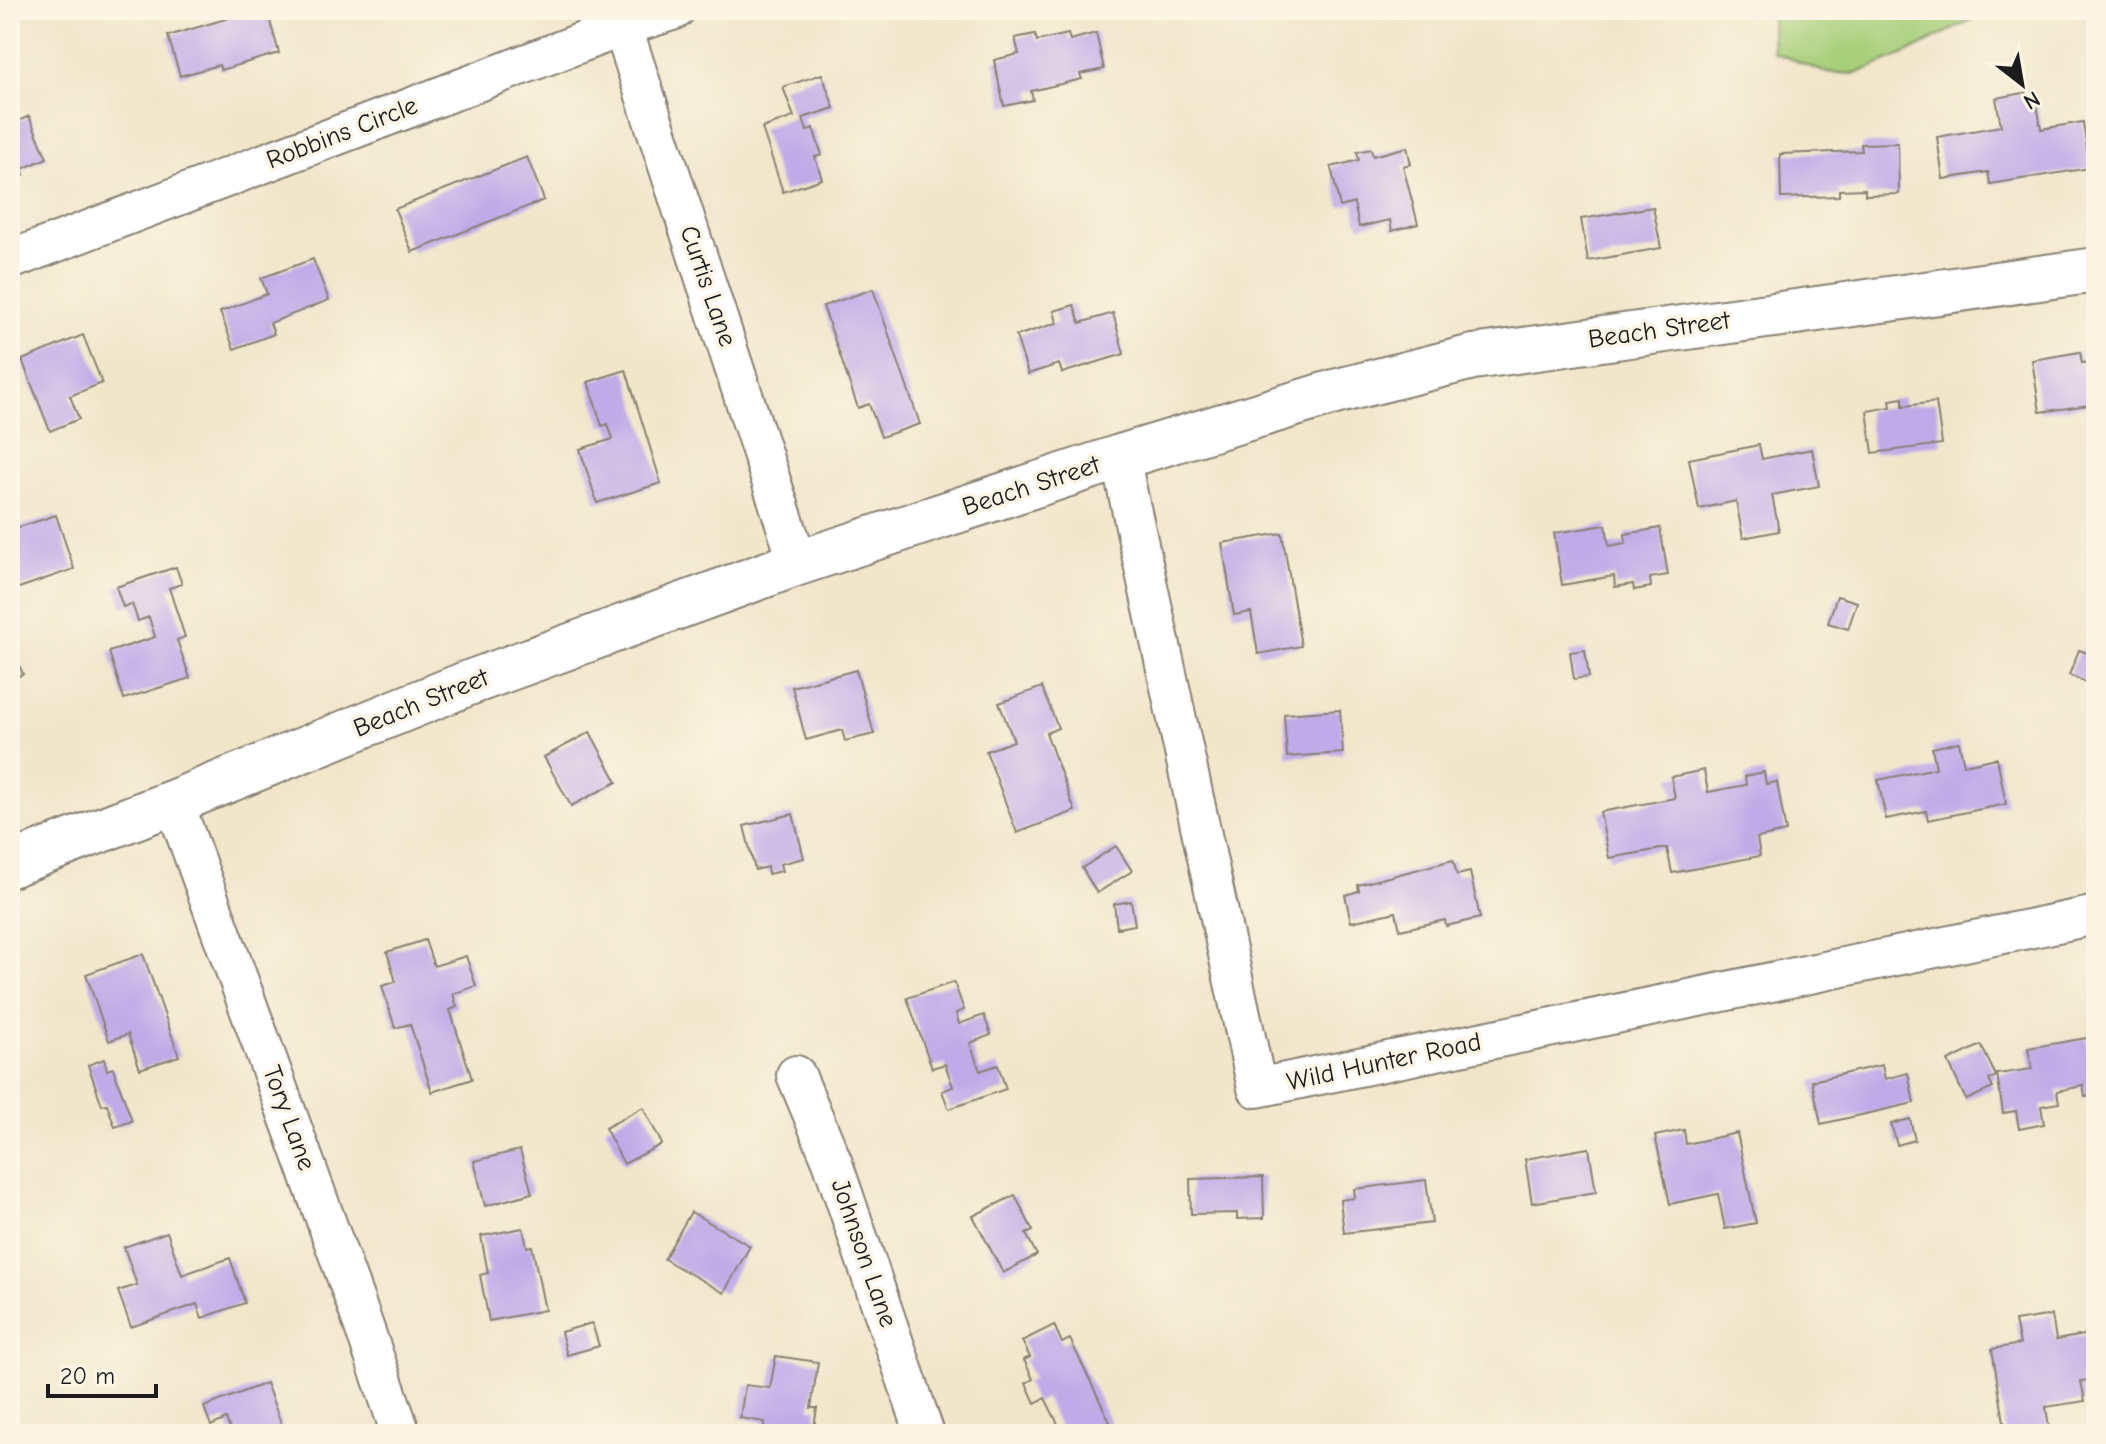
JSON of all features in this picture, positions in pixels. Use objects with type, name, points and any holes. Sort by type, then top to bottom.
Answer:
[{"type":"street","name":"Robbins Circle","points":[[10,260],[619,19],[675,10]]},
{"type":"street","name":"Curtis Lane","points":[[619,19],[798,563]]},
{"type":"street","name":"Beach Street","points":[[10,865],[466,684],[798,563],[1120,457],[1338,391],[1473,357],[2096,270]]},
{"type":"street","name":"Wild Hunter Road","points":[[1120,457],[1257,1088],[2096,915]]},
{"type":"street","name":"Tory Lane","points":[[174,802],[401,1434]]},
{"type":"street","name":"Johnson Lane","points":[[796,1075],[832,1161],[925,1434]]},
{"type":"green space","points":[[1771,10],[1990,10],[1907,53],[1855,74],[1824,72],[1773,52]]},
{"type":"building","points":[[256,10],[267,10],[279,53],[221,70],[219,65],[180,76],[168,36]]},
{"type":"building","points":[[1096,33],[1104,69],[1080,74],[1082,79],[1031,91],[1033,100],[1004,106],[994,60],[1019,54],[1015,38],[1035,34],[1037,41],[1068,34],[1070,40]]},
{"type":"building","points":[[822,74],[834,108],[803,118],[807,131],[813,128],[822,155],[815,157],[822,179],[783,192],[762,128],[794,117],[783,87]]},
{"type":"building","points":[[2035,91],[2041,129],[2083,122],[2090,168],[1990,184],[1988,172],[1943,179],[1937,137],[2001,126],[1996,98]]},
{"type":"building","points":[[29,116],[47,158],[22,169],[24,175],[10,181],[10,125]]},
{"type":"building","points":[[1898,143],[1899,194],[1865,195],[1865,189],[1839,190],[1839,196],[1781,198],[1780,154],[1862,151],[1861,144]]},
{"type":"building","points":[[1407,147],[1411,164],[1403,166],[1418,224],[1392,231],[1390,220],[1359,227],[1354,203],[1340,207],[1331,167],[1359,160],[1357,152],[1371,149],[1373,156]]},
{"type":"building","points":[[527,157],[544,200],[412,252],[395,209]]},
{"type":"building","points":[[1653,207],[1661,248],[1588,261],[1581,219]]},
{"type":"building","points":[[313,259],[329,300],[270,323],[274,334],[234,349],[220,312],[267,294],[261,278]]},
{"type":"building","points":[[873,289],[920,424],[881,437],[869,404],[858,408],[823,306]]},
{"type":"building","points":[[1074,305],[1080,323],[1113,313],[1124,354],[1062,373],[1059,364],[1028,374],[1016,336],[1057,323],[1054,311]]},
{"type":"building","points":[[83,335],[102,383],[70,396],[79,419],[50,431],[22,360]]},
{"type":"building","points":[[2080,352],[2082,363],[2096,361],[2096,404],[2040,412],[2032,360]]},
{"type":"building","points":[[626,370],[661,483],[597,503],[580,449],[613,439],[608,424],[602,426],[588,382]]},
{"type":"building","points":[[1903,398],[1903,406],[1936,402],[1942,444],[1873,453],[1867,411],[1891,407],[1890,400]]},
{"type":"building","points":[[1759,445],[1762,459],[1812,449],[1819,486],[1772,495],[1779,531],[1743,538],[1736,501],[1699,509],[1689,459]]},
{"type":"building","points":[[56,515],[74,569],[10,591],[10,530]]},
{"type":"building","points":[[1606,525],[1609,546],[1626,543],[1625,534],[1660,528],[1668,575],[1650,578],[1651,587],[1634,590],[1633,584],[1615,587],[1614,576],[1562,585],[1554,533]]},
{"type":"building","points":[[1282,533],[1301,646],[1258,654],[1251,612],[1234,615],[1222,543]]},
{"type":"building","points":[[176,567],[182,584],[169,588],[185,637],[177,640],[190,678],[124,699],[109,652],[155,637],[149,617],[138,621],[132,604],[123,607],[116,587]]},
{"type":"building","points":[[1837,596],[1857,602],[1848,629],[1828,623]]},
{"type":"building","points":[[10,645],[23,674],[10,680]]},
{"type":"building","points":[[1585,650],[1589,677],[1574,679],[1570,652]]},
{"type":"building","points":[[2079,650],[2096,656],[2088,683],[2069,675]]},
{"type":"building","points":[[856,670],[874,734],[845,741],[842,730],[806,740],[792,687]]},
{"type":"building","points":[[1042,687],[1058,728],[1046,733],[1075,811],[1017,833],[986,751],[1014,741],[999,703]]},
{"type":"building","points":[[1340,710],[1343,753],[1287,757],[1284,714]]},
{"type":"building","points":[[590,732],[617,782],[571,806],[544,757]]},
{"type":"building","points":[[1959,742],[1964,765],[1997,758],[2006,804],[1928,820],[1926,811],[1886,819],[1878,780],[1936,768],[1932,748]]},
{"type":"building","points":[[1704,770],[1708,792],[1746,785],[1745,776],[1764,772],[1766,784],[1777,782],[1786,832],[1757,838],[1760,856],[1672,873],[1667,848],[1609,858],[1600,812],[1675,798],[1671,777]]},
{"type":"building","points":[[793,814],[804,858],[780,864],[782,871],[768,874],[767,867],[755,870],[744,826]]},
{"type":"building","points":[[1116,846],[1132,871],[1097,893],[1082,868]]},
{"type":"building","points":[[1453,860],[1457,875],[1470,872],[1480,918],[1446,926],[1445,920],[1400,930],[1396,912],[1351,922],[1345,895],[1359,891],[1358,885]]},
{"type":"building","points":[[1131,901],[1135,925],[1117,928],[1114,904]]},
{"type":"building","points":[[425,940],[434,966],[466,956],[476,986],[453,994],[457,1007],[450,1010],[472,1079],[432,1092],[410,1024],[395,1028],[382,986],[396,982],[387,952]]},
{"type":"building","points":[[143,954],[179,1056],[140,1069],[128,1034],[109,1041],[86,974]]},
{"type":"building","points":[[954,982],[964,1010],[956,1013],[959,1024],[984,1015],[991,1035],[970,1043],[980,1071],[998,1065],[1006,1089],[949,1109],[942,1091],[953,1087],[945,1064],[932,1068],[907,998]]},
{"type":"building","points":[[2087,1038],[2089,1055],[2096,1054],[2096,1095],[2085,1097],[2083,1086],[2057,1091],[2059,1103],[2041,1106],[2044,1124],[2019,1129],[2016,1111],[2003,1113],[1997,1074],[2032,1069],[2028,1048]]},
{"type":"building","points":[[1981,1045],[1996,1076],[1989,1080],[1993,1088],[1966,1100],[1948,1061]]},
{"type":"building","points":[[104,1059],[107,1070],[113,1068],[132,1121],[115,1127],[107,1104],[102,1105],[88,1065]]},
{"type":"building","points":[[1882,1065],[1885,1079],[1908,1073],[1914,1103],[1821,1124],[1812,1081]]},
{"type":"building","points":[[643,1107],[662,1144],[624,1164],[605,1128]]},
{"type":"building","points":[[1910,1119],[1915,1140],[1897,1145],[1891,1124]]},
{"type":"building","points":[[1684,1130],[1686,1144],[1737,1133],[1756,1223],[1725,1229],[1718,1194],[1670,1204],[1655,1136]]},
{"type":"building","points":[[1589,1148],[1596,1192],[1532,1203],[1525,1159]]},
{"type":"building","points":[[520,1150],[532,1193],[485,1206],[474,1161]]},
{"type":"building","points":[[1263,1177],[1264,1218],[1237,1219],[1237,1213],[1191,1214],[1190,1179]]},
{"type":"building","points":[[1426,1180],[1432,1223],[1344,1233],[1340,1200],[1355,1198],[1354,1189]]},
{"type":"building","points":[[1015,1195],[1033,1231],[1026,1234],[1037,1255],[1003,1273],[973,1216]]},
{"type":"building","points":[[691,1212],[750,1246],[724,1293],[664,1259]]},
{"type":"building","points":[[523,1228],[527,1247],[532,1246],[545,1310],[489,1321],[480,1275],[488,1273],[481,1236]]},
{"type":"building","points":[[167,1232],[182,1275],[230,1258],[245,1303],[202,1318],[197,1304],[131,1327],[118,1291],[137,1285],[124,1247]]},
{"type":"building","points":[[2052,1315],[2056,1340],[2089,1334],[2096,1379],[2081,1381],[2085,1401],[2046,1407],[2050,1434],[2006,1434],[1992,1349],[2020,1344],[2015,1321]]},
{"type":"building","points":[[592,1323],[599,1346],[567,1355],[561,1332]]},
{"type":"building","points":[[1054,1325],[1062,1343],[1070,1339],[1110,1422],[1085,1434],[1063,1434],[1045,1398],[1035,1403],[1026,1383],[1033,1379],[1024,1360],[1030,1357],[1022,1341]]},
{"type":"building","points":[[776,1356],[818,1362],[811,1408],[817,1408],[813,1434],[763,1434],[765,1422],[740,1418],[745,1385],[770,1388]]},
{"type":"building","points":[[266,1383],[285,1434],[232,1434],[226,1419],[211,1426],[204,1407]]}]
